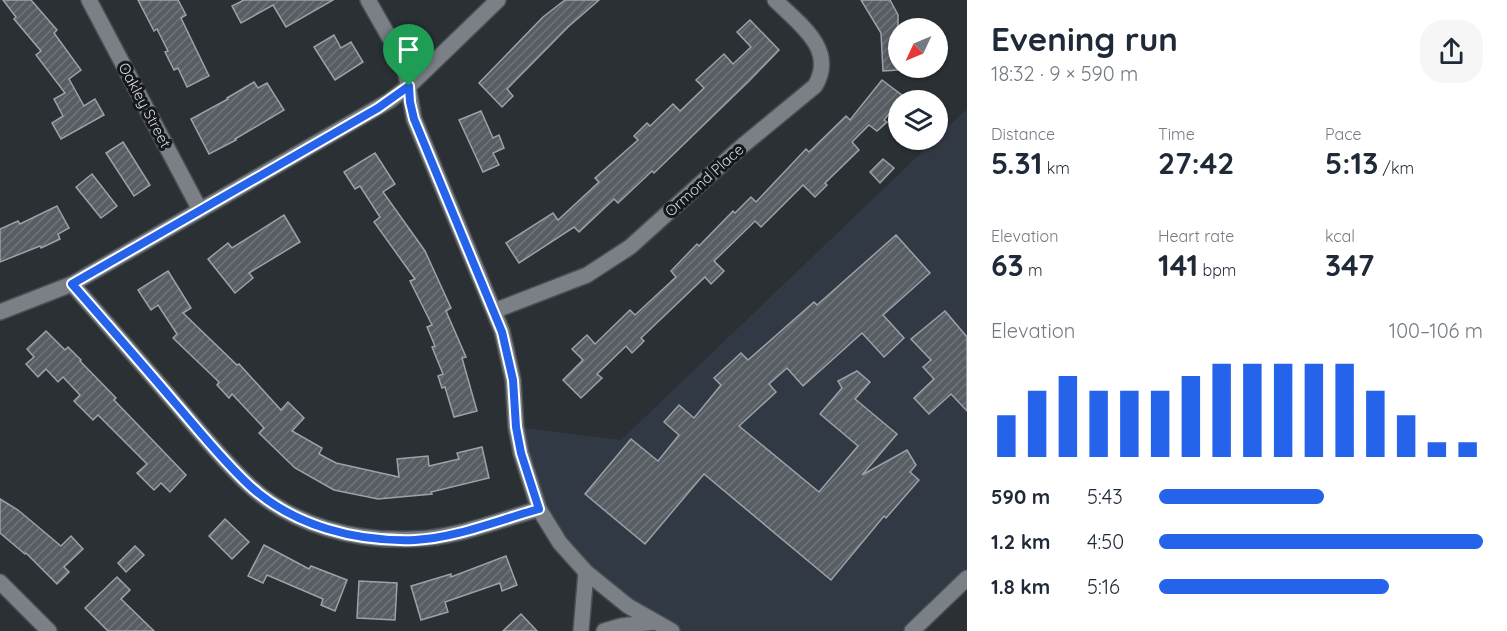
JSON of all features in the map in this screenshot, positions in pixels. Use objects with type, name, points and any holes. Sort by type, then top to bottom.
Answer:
[{"type":"street","name":"Oakley Street","points":[[89,0],[200,210]]},
{"type":"street","points":[[368,0],[404,63],[414,119],[494,311],[509,362],[521,453],[539,509],[560,543],[586,572],[606,589],[672,631]]},
{"type":"street","points":[[0,312],[72,284],[378,108],[409,86],[498,0]]},
{"type":"street","name":"Ormond Place","points":[[494,311],[587,275],[624,252],[741,147],[815,86],[821,75],[823,63],[817,44],[775,0]]},
{"type":"street","points":[[72,284],[250,486],[275,505],[310,523],[354,536],[415,540],[450,534],[539,509]]},
{"type":"street","points":[[581,631],[586,572]]},
{"type":"street","points":[[912,631],[967,578]]},
{"type":"street","points":[[0,582],[49,631]]},
{"type":"street","points":[[604,631],[621,626],[655,622]]},
{"type":"shaded area","points":[[967,109],[967,578],[912,631],[672,631],[628,605],[549,526],[516,427],[621,440],[924,150],[948,150],[948,127]]},
{"type":"building","points":[[3,0],[31,0],[57,30],[54,33],[81,70],[69,79],[84,106],[95,99],[104,115],[61,139],[52,123],[63,116],[54,99],[65,93],[36,55],[41,51],[14,19],[16,17]]},
{"type":"building","points":[[138,0],[178,0],[186,15],[181,18],[209,76],[187,87],[178,68],[174,70],[157,29],[154,31]]},
{"type":"building","points":[[244,0],[333,0],[286,27],[273,5],[241,23],[232,6]]},
{"type":"building","points":[[565,0],[599,0],[568,27],[507,89],[513,96],[502,107],[479,83],[543,17]]},
{"type":"building","points":[[861,0],[890,0],[898,15],[898,18],[888,18],[888,71],[883,71],[881,33]]},
{"type":"building","points":[[750,20],[779,50],[654,173],[652,171],[618,203],[614,199],[579,232],[574,227],[519,263],[506,243],[553,213],[558,220],[599,182],[595,178],[638,140],[634,136],[647,123],[650,126],[673,104],[680,111],[704,88],[696,80],[724,54],[733,64],[751,47],[737,32]]},
{"type":"building","points":[[334,35],[341,48],[351,42],[363,62],[335,80],[314,47]]},
{"type":"building","points":[[882,80],[895,90],[888,90],[888,115],[884,120],[887,122],[877,131],[869,125],[852,142],[859,150],[825,183],[827,185],[815,197],[803,185],[761,227],[755,221],[714,261],[724,271],[711,284],[705,277],[641,338],[644,341],[632,353],[626,346],[597,374],[602,378],[581,398],[563,380],[583,360],[572,349],[587,335],[595,344],[630,310],[635,315],[676,277],[671,271],[733,211],[735,213],[751,197],[756,202],[806,149],[809,152],[846,116],[850,120]]},
{"type":"building","points":[[254,82],[258,88],[267,83],[284,110],[209,154],[191,119]]},
{"type":"building","points":[[481,111],[493,138],[499,135],[504,148],[493,153],[499,165],[483,172],[459,120]]},
{"type":"building","points":[[123,142],[150,185],[134,196],[106,153]]},
{"type":"building","points":[[375,153],[395,184],[383,192],[425,251],[451,308],[446,311],[466,357],[462,358],[477,411],[454,417],[445,387],[442,388],[438,376],[443,374],[427,327],[432,325],[410,281],[415,279],[374,222],[380,217],[360,186],[355,189],[344,172]]},
{"type":"building","points":[[883,159],[894,168],[880,183],[870,172]]},
{"type":"building","points":[[92,174],[117,206],[101,218],[76,187]]},
{"type":"building","points":[[57,206],[69,228],[58,234],[60,239],[0,262],[0,229],[18,221],[20,224]]},
{"type":"building","points":[[284,215],[300,242],[249,273],[253,278],[235,293],[208,259],[228,243],[232,248]]},
{"type":"building","points":[[896,235],[930,273],[883,315],[904,338],[884,357],[862,333],[803,386],[787,368],[769,384],[776,392],[739,426],[819,492],[858,446],[820,414],[842,388],[838,381],[857,371],[870,382],[855,399],[897,434],[862,475],[907,450],[916,465],[910,472],[919,480],[886,518],[884,516],[831,580],[704,474],[645,544],[585,494],[631,439],[658,461],[679,435],[664,422],[679,405],[694,418],[721,385],[714,378],[741,353],[748,360],[814,302],[817,305]]},
{"type":"building","points":[[168,271],[191,308],[183,313],[237,365],[239,364],[281,410],[288,402],[304,418],[292,431],[322,448],[319,454],[336,463],[399,477],[397,459],[428,456],[429,466],[459,459],[457,453],[482,447],[489,478],[431,492],[432,494],[378,499],[334,490],[295,468],[259,433],[264,428],[232,394],[229,398],[217,385],[219,382],[173,338],[177,334],[158,305],[151,310],[138,290]]},
{"type":"building","points":[[945,311],[967,337],[967,411],[951,394],[929,414],[914,398],[934,379],[923,367],[931,360],[911,339]]},
{"type":"building","points":[[46,331],[65,350],[68,347],[81,360],[116,398],[114,400],[186,475],[170,492],[161,483],[154,490],[137,473],[147,464],[98,415],[93,420],[74,401],[80,395],[63,377],[58,382],[46,369],[38,377],[26,364],[34,357],[27,349]]},
{"type":"building","points":[[0,499],[18,510],[61,546],[71,536],[83,549],[64,567],[69,572],[57,584],[26,553],[0,533]]},
{"type":"building","points":[[225,519],[249,542],[232,559],[209,536]]},
{"type":"building","points":[[264,545],[309,569],[311,566],[347,580],[335,611],[321,605],[323,599],[267,575],[263,583],[248,576]]},
{"type":"building","points":[[135,546],[144,555],[126,572],[118,563]]},
{"type":"building","points":[[506,556],[517,585],[502,591],[500,583],[445,602],[448,612],[421,620],[411,586],[451,574],[451,577]]},
{"type":"building","points":[[117,577],[130,590],[121,599],[154,631],[108,631],[85,608]]},
{"type":"building","points":[[359,581],[397,583],[395,620],[357,618]]},
{"type":"building","points":[[521,614],[537,631],[503,631]]},
{"type":"route","points":[[409,86],[414,119],[502,332],[513,380],[516,427],[521,453],[539,509],[431,538],[390,540],[354,536],[310,523],[268,500],[250,486],[72,284],[378,108],[409,86]]}]
